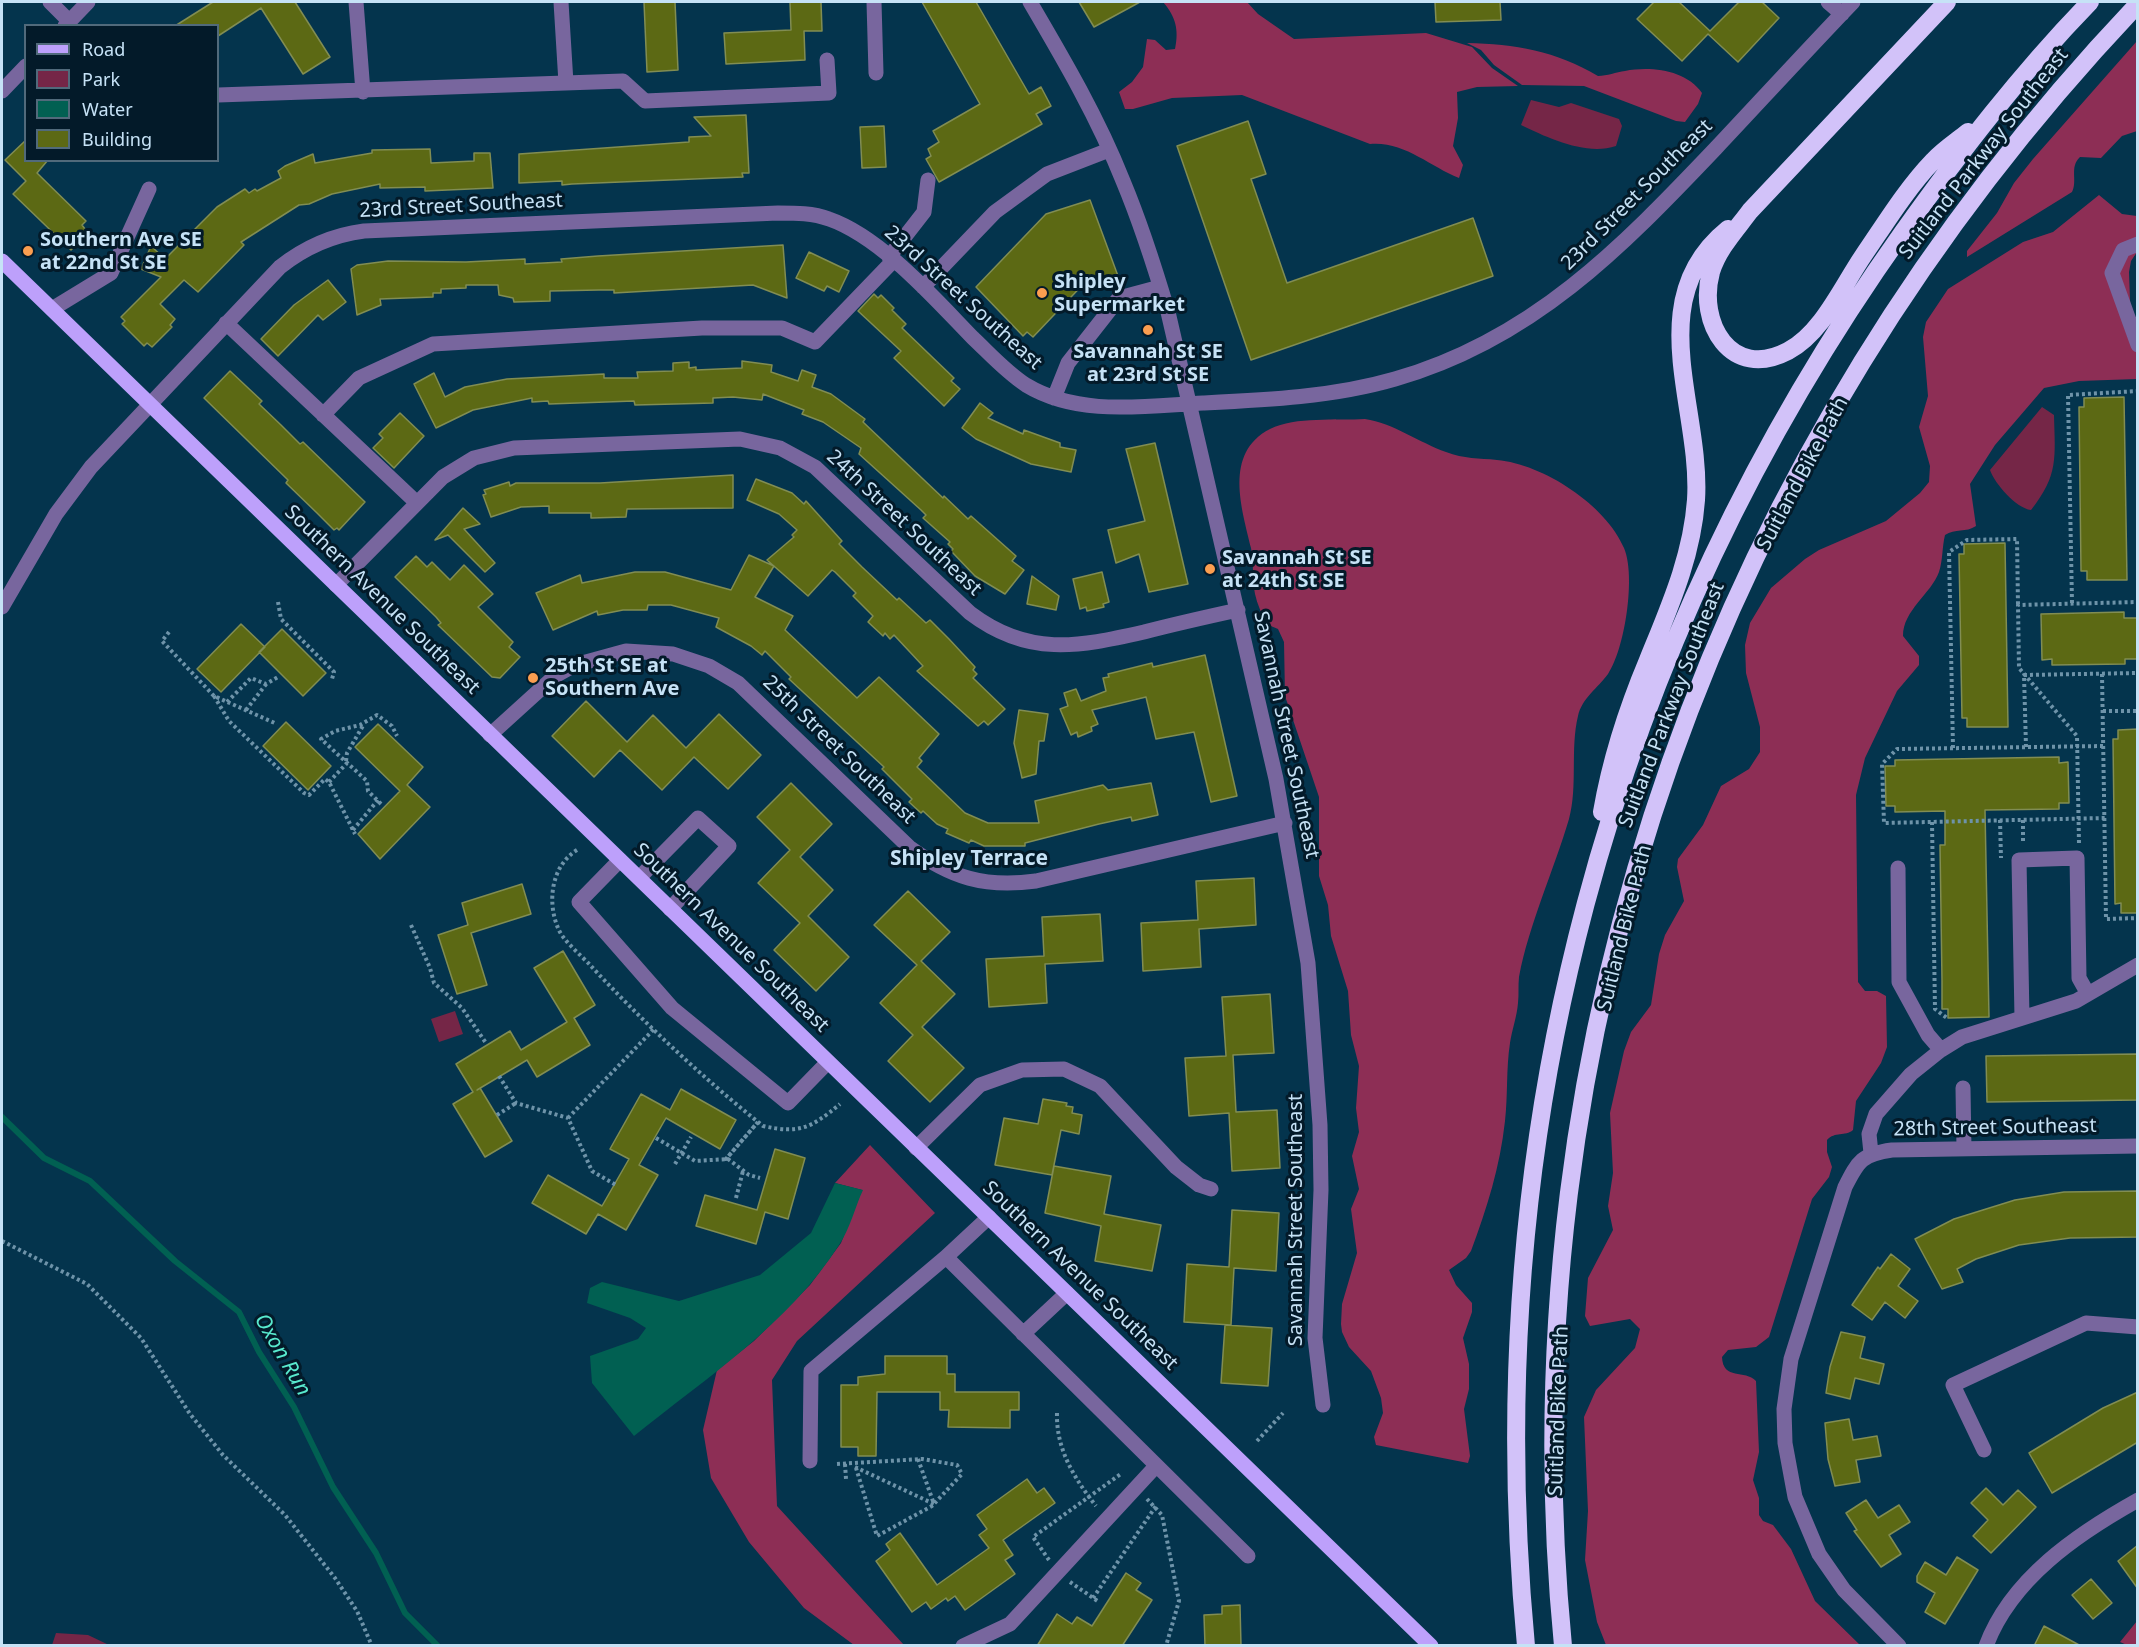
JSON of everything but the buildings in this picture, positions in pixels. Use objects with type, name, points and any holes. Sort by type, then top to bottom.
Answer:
[{"type":"highway","points":[[1585,904],[1610,765],[1637,687],[1680,579],[1693,521],[1696,462],[1679,346],[1680,318],[1686,291],[1704,252],[1714,240],[1750,211],[1947,2]]},
{"type":"highway","name":"Suitland Parkway Southeast","points":[[1526,1646],[1515,1454],[1520,1301],[1529,1198],[1542,1105],[1563,997],[1585,904],[1614,806],[1656,685],[1706,571],[1796,397],[1870,279],[1948,169],[1997,107],[2090,2]]},
{"type":"highway","name":"Suitland Parkway Southeast","points":[[1563,1646],[1555,1548],[1553,1450],[1556,1327],[1568,1201],[1582,1102],[1607,977],[1639,859],[1675,750],[1725,623],[1762,541],[1799,467],[1872,343],[1931,255],[1986,180],[2076,71],[2138,4]]},
{"type":"highway","points":[[1750,211],[1714,265],[1708,286],[1708,308],[1717,336],[1730,348],[1748,357],[1768,358],[1788,351],[1807,337],[1933,160],[1997,107]]},
{"type":"main road","name":"Southern Avenue Southeast","points":[[2,261],[1431,1646]]},
{"type":"street","points":[[50,2],[67,23],[88,2]]},
{"type":"street","points":[[356,2],[363,92]]},
{"type":"street","points":[[561,2],[566,83]]},
{"type":"street","points":[[874,2],[876,73]]},
{"type":"street","name":"Savannah Street Southeast","points":[[1030,2],[1077,84],[1109,150],[1127,190],[1160,287],[1238,610],[1285,823],[1308,963],[1318,1087],[1321,1190],[1315,1338],[1323,1405]]},
{"type":"street","points":[[1828,2],[1842,14]]},
{"type":"street","name":"23rd Street Southeast","points":[[2,607],[56,514],[91,466],[226,322],[288,261],[329,239],[364,231],[797,213],[819,216],[849,228],[891,259],[923,287],[1004,369],[1028,386],[1054,398],[1097,407],[1188,404],[1297,396],[1369,386],[1460,356],[1522,324],[1576,285],[1668,199],[1853,2]]},
{"type":"street","points":[[219,96],[623,81],[645,101],[829,93],[827,60]]},
{"type":"street","points":[[2,91],[24,68]]},
{"type":"street","points":[[923,287],[994,212],[1047,174],[1109,150]]},
{"type":"street","points":[[323,415],[359,378],[434,344],[702,328],[782,328],[815,342],[891,259],[924,212],[928,180]]},
{"type":"street","points":[[52,309],[111,273],[149,189]]},
{"type":"street","points":[[2138,244],[2123,250],[2112,273],[2138,345]]},
{"type":"street","points":[[1054,398],[1068,363],[1119,298],[1160,287]]},
{"type":"street","points":[[226,322],[417,503]]},
{"type":"street","name":"24th Street Southeast","points":[[336,585],[455,468],[474,458],[497,451],[525,447],[748,439],[780,448],[814,466],[970,613],[1012,638],[1052,645],[1089,644],[1238,610]]},
{"type":"street","name":"25th Street Southeast","points":[[490,735],[566,669],[613,653],[653,650],[693,660],[738,683],[909,848],[936,867],[967,878],[1005,884],[1036,881],[1285,823]]},
{"type":"street","points":[[639,878],[698,818],[729,846],[670,909]]},
{"type":"street","points":[[2022,1018],[2019,860],[2077,858],[2079,978],[2088,994]]},
{"type":"street","points":[[620,860],[579,902],[672,1008],[788,1103],[828,1062]]},
{"type":"street","points":[[1898,868],[1899,982],[1928,1035],[1941,1050]]},
{"type":"street","points":[[1871,1153],[1869,1134],[1876,1114],[1911,1074],[1941,1050],[1962,1037],[2088,994],[2138,965]]},
{"type":"street","points":[[916,1148],[980,1085],[1022,1070],[1064,1069],[1100,1086],[1176,1167],[1199,1185],[1211,1189]]},
{"type":"street","points":[[1963,1088],[1964,1149]]},
{"type":"street","name":"28th Street Southeast","points":[[1899,1646],[1850,1597],[1819,1554],[1795,1497],[1785,1443],[1784,1409],[1791,1359],[1835,1214],[1856,1164],[1871,1153],[1892,1150],[2138,1146]]},
{"type":"street","points":[[810,1461],[811,1371],[945,1257],[988,1217]]},
{"type":"street","points":[[945,1257],[1248,1556]]},
{"type":"street","points":[[1023,1334],[1067,1293]]},
{"type":"street","points":[[1983,1450],[1953,1385],[2086,1323],[2138,1327]]},
{"type":"street","points":[[963,1646],[1010,1624],[1156,1466]]},
{"type":"street","points":[[1986,1646],[2008,1604],[2035,1574],[2078,1538],[2138,1500]]},
{"type":"path","points":[[2072,603],[2068,395],[2138,391]]},
{"type":"path","points":[[1953,748],[1949,552],[1967,540],[2017,539],[2019,668],[2077,736],[2080,819],[2077,858]]},
{"type":"path","points":[[278,602],[281,619],[334,672],[332,679]]},
{"type":"path","points":[[2018,605],[2138,602]]},
{"type":"path","points":[[169,632],[162,641],[214,696],[229,721],[304,793],[309,795],[325,779],[354,832],[379,802],[368,791],[367,781],[321,739],[334,731],[366,721],[374,716],[382,716],[392,726],[397,736]]},
{"type":"path","points":[[2024,675],[2138,673]]},
{"type":"path","points":[[2102,674],[2106,918],[2138,918]]},
{"type":"path","points":[[2024,675],[2026,747]]},
{"type":"path","points":[[246,710],[267,683],[278,677]]},
{"type":"path","points":[[227,702],[250,678],[256,682],[267,683]]},
{"type":"path","points":[[214,696],[278,724]]},
{"type":"path","points":[[2103,711],[2138,711]]},
{"type":"path","points":[[328,783],[347,762],[351,744],[366,721]]},
{"type":"path","points":[[2103,746],[1897,749],[1882,764],[1884,823],[2105,818]]},
{"type":"path","points":[[2023,820],[2024,860]]},
{"type":"path","points":[[1932,822],[1935,1009],[1947,1018]]},
{"type":"path","points":[[411,925],[434,983],[462,1008],[486,1043]]},
{"type":"path","points":[[568,1118],[654,1029]]},
{"type":"path","points":[[499,1076],[516,1103],[568,1118],[592,1170],[616,1185]]},
{"type":"path","points":[[497,1115],[516,1103]]},
{"type":"path","points":[[758,1122],[734,1149],[726,1159],[732,1151],[758,1122]]},
{"type":"path","points":[[675,1164],[691,1137]]},
{"type":"path","points":[[656,1138],[695,1161],[726,1159],[735,1162],[743,1171],[760,1178]]},
{"type":"path","points":[[736,1198],[743,1171]]},
{"type":"path","points":[[2,1242],[87,1284],[141,1338],[190,1414],[216,1447],[285,1515],[335,1578],[357,1611],[372,1646]]},
{"type":"path","points":[[1057,1413],[1059,1444],[1089,1497],[1107,1520]]},
{"type":"path","points":[[1257,1441],[1283,1413]]},
{"type":"path","points":[[918,1459],[934,1504]]},
{"type":"path","points":[[837,1464],[918,1459],[957,1465],[962,1474],[934,1504],[877,1536],[856,1468]]},
{"type":"path","points":[[847,1464],[934,1504]]},
{"type":"path","points":[[846,1479],[847,1464]]},
{"type":"path","points":[[1033,1537],[1122,1473]]},
{"type":"path","points":[[1136,1488],[1156,1506],[1162,1515],[1179,1600],[1166,1646]]},
{"type":"path","points":[[1093,1598],[1156,1506]]},
{"type":"green space","points":[[1531,100],[1559,107],[1571,103],[1619,119],[1622,126],[1616,146],[1604,149],[1580,147],[1555,140],[1521,125]]},
{"type":"green space","points":[[2042,407],[2054,415],[2055,454],[2047,486],[2031,510],[2019,505],[2007,494],[1996,482],[1990,470]]},
{"type":"green space","points":[[455,1011],[463,1034],[439,1042],[431,1019]]},
{"type":"green space","points":[[56,1633],[88,1635],[109,1645],[52,1645]]},
{"type":"shaded area","points":[[1163,2],[1247,2],[1258,14],[1294,39],[1426,33],[1472,47],[1492,68],[1518,86],[1477,87],[1457,92],[1458,118],[1453,146],[1463,165],[1459,178],[1405,150],[1394,146],[1370,144],[1242,95],[1172,98],[1133,109],[1125,109],[1119,92],[1132,82],[1143,67],[1147,39],[1155,40],[1166,50],[1175,49],[1177,36],[1175,24]]},
{"type":"shaded area","points":[[2137,41],[2137,131],[2122,136],[2101,158],[2080,157],[2075,165],[2072,192],[1967,257],[1967,251],[1997,213],[2014,183]]},
{"type":"shaded area","points":[[1467,43],[1518,47],[1551,55],[1567,60],[1598,76],[1646,69],[1667,72],[1687,79],[1702,93],[1698,104],[1685,122],[1676,121],[1584,86],[1522,85],[1494,65],[1481,50]]},
{"type":"shaded area","points":[[2099,195],[2122,214],[2137,216],[2137,252],[2131,261],[2129,272],[2131,327],[2137,348],[2137,379],[2079,381],[2044,388],[1995,445],[1970,484],[1976,526],[1945,535],[1939,572],[1907,618],[1903,636],[1919,656],[1919,665],[1897,691],[1865,758],[1856,795],[1858,982],[1865,991],[1877,991],[1886,996],[1887,1047],[1881,1063],[1856,1101],[1853,1130],[1827,1140],[1827,1152],[1832,1167],[1829,1177],[1812,1199],[1769,1337],[1756,1347],[1728,1350],[1722,1357],[1723,1364],[1730,1372],[1756,1381],[1759,1452],[1753,1480],[1759,1498],[1759,1515],[1763,1521],[1773,1525],[1791,1549],[1815,1601],[1860,1645],[1606,1645],[1597,1622],[1585,1560],[1588,1511],[1584,1417],[1596,1390],[1635,1348],[1640,1329],[1630,1319],[1590,1326],[1585,1316],[1588,1278],[1613,1230],[1608,1206],[1613,1173],[1610,1113],[1624,1051],[1631,1032],[1651,1005],[1659,954],[1665,935],[1684,901],[1677,867],[1678,859],[1703,825],[1721,786],[1749,769],[1760,752],[1760,727],[1746,673],[1745,645],[1750,623],[1771,588],[1805,559],[1819,550],[1886,521],[1920,493],[1929,482],[1930,466],[1919,427],[1928,396],[1923,337],[1926,322],[1948,289],[2023,242],[2053,232]]},
{"type":"shaded area","points":[[1365,419],[1386,425],[1453,454],[1515,463],[1553,478],[1588,502],[1615,532],[1624,548],[1629,576],[1624,631],[1614,663],[1608,674],[1587,698],[1578,716],[1574,741],[1572,806],[1523,957],[1509,1053],[1503,1138],[1496,1171],[1471,1251],[1466,1258],[1449,1270],[1456,1285],[1472,1303],[1472,1312],[1463,1338],[1469,1364],[1469,1389],[1464,1409],[1470,1456],[1468,1463],[1376,1445],[1374,1437],[1383,1413],[1381,1398],[1371,1371],[1349,1347],[1342,1332],[1342,1304],[1357,1253],[1351,1209],[1359,1189],[1352,1156],[1359,1132],[1356,1108],[1359,1066],[1351,1035],[1348,991],[1331,936],[1328,905],[1319,876],[1319,797],[1285,696],[1284,642],[1278,629],[1266,624],[1256,598],[1252,554],[1241,500],[1241,467],[1246,452],[1255,439],[1270,429],[1292,422]]},
{"type":"shaded area","points":[[870,1145],[935,1213],[797,1341],[772,1380],[777,1506],[904,1645],[854,1645],[804,1608],[749,1542],[711,1478],[703,1430],[717,1370],[754,1341],[810,1285],[841,1243],[862,1190],[835,1183]]},
{"type":"shaded area","points":[[2137,1621],[2137,1645],[2120,1642]]},
{"type":"water","points":[[835,1183],[863,1190],[843,1239],[819,1274],[771,1325],[745,1348],[634,1436],[592,1383],[590,1356],[638,1339],[646,1328],[630,1318],[587,1303],[590,1288],[602,1282],[679,1301],[760,1275],[811,1233]]},
{"type":"waterway","name":"Oxon Run","points":[[2,1117],[44,1158],[90,1181],[175,1261],[239,1312],[259,1352],[294,1407],[333,1487],[376,1553],[405,1613],[438,1646]]},
{"type":"place","name":"Southern Ave SE at 22nd St SE","points":[[28,251]]},
{"type":"place","name":"Shipley Supermarket","points":[[1042,293]]},
{"type":"place","name":"Savannah St SE at 23rd St SE","points":[[1148,330]]},
{"type":"place","name":"Savannah St SE at 24th St SE","points":[[1210,569]]},
{"type":"place","name":"25th St SE at Southern Ave","points":[[533,678]]},
{"type":"district","name":"Shipley Terrace","points":[[969,859]]}]
